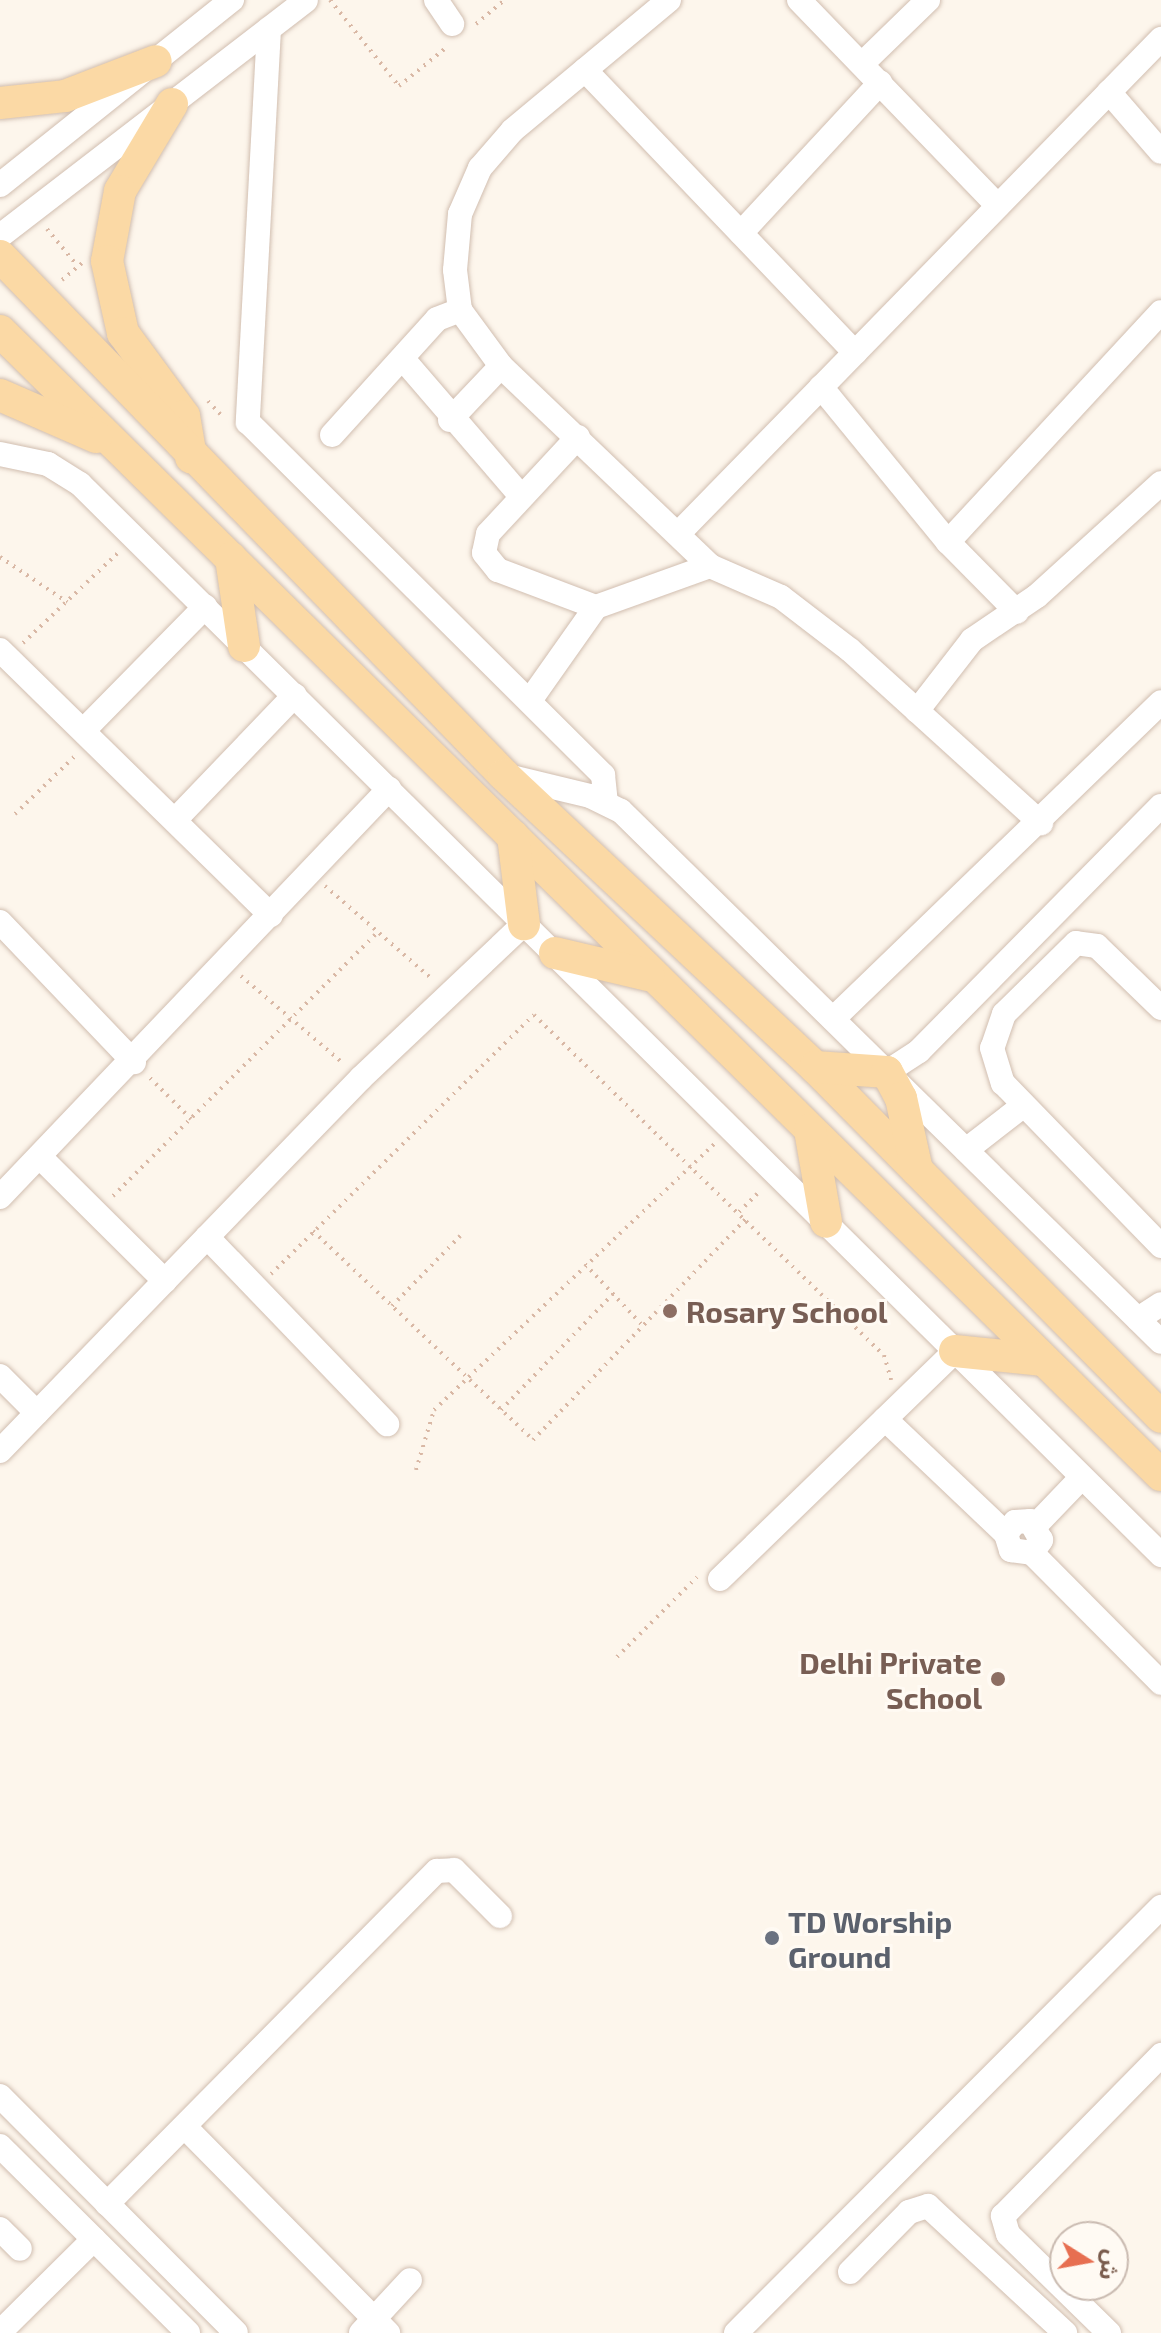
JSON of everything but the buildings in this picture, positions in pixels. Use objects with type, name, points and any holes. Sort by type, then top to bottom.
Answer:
[{"type":"main road","points":[[0,103],[65,96],[156,61]]},
{"type":"main road","points":[[172,104],[120,191],[107,261],[123,333],[184,416],[191,457]]},
{"type":"main road","points":[[0,256],[191,457],[504,775],[815,1067],[918,1174],[1156,1407]]},
{"type":"main road","points":[[0,331],[1161,1475]]},
{"type":"main road","points":[[0,395],[117,448]]},
{"type":"main road","points":[[231,558],[244,646]]},
{"type":"main road","points":[[513,836],[524,924]]},
{"type":"main road","points":[[555,953],[659,978]]},
{"type":"main road","points":[[815,1067],[887,1072],[901,1098],[918,1174]]},
{"type":"main road","points":[[809,1127],[826,1222]]},
{"type":"main road","points":[[955,1351],[1044,1360]]},
{"type":"street","points":[[0,185],[232,0]]},
{"type":"street","points":[[0,236],[306,0]]},
{"type":"street","points":[[436,0],[461,29]]},
{"type":"street","points":[[669,0],[495,149],[468,190],[455,270],[460,310],[501,366],[710,566],[781,597],[917,711],[1041,823]]},
{"type":"street","points":[[799,0],[998,206]]},
{"type":"street","points":[[862,64],[928,0]]},
{"type":"street","points":[[269,29],[248,422],[531,699],[603,775],[606,802]]},
{"type":"street","points":[[678,534],[1161,39]]},
{"type":"street","points":[[585,70],[855,353]]},
{"type":"street","points":[[741,233],[880,83]]},
{"type":"street","points":[[1109,92],[1161,152]]},
{"type":"street","points":[[332,435],[437,319],[460,310]]},
{"type":"street","points":[[948,542],[1161,312]]},
{"type":"street","points":[[403,359],[450,420],[521,496]]},
{"type":"street","points":[[450,420],[501,366]]},
{"type":"street","points":[[821,387],[948,542],[1017,612]]},
{"type":"street","points":[[578,437],[488,534],[484,553],[498,570],[596,607]]},
{"type":"street","points":[[0,454],[65,473],[134,537],[1161,1555]]},
{"type":"street","points":[[917,711],[972,640],[1017,612],[1161,483]]},
{"type":"street","points":[[531,699],[596,607],[710,566]]},
{"type":"street","points":[[88,735],[205,607]]},
{"type":"street","points":[[4,652],[271,915]]},
{"type":"street","points":[[175,820],[295,695]]},
{"type":"street","points":[[833,1019],[1041,823],[1161,702]]},
{"type":"street","points":[[504,775],[606,802],[833,1019],[1161,1342]]},
{"type":"street","points":[[0,1197],[134,1062],[389,789]]},
{"type":"street","points":[[887,1072],[919,1051],[1161,806]]},
{"type":"street","points":[[0,922],[134,1062]]},
{"type":"street","points":[[0,1451],[361,1078],[452,996],[524,924]]},
{"type":"street","points":[[1161,1008],[1097,946],[1069,945],[1004,1014],[994,1036],[997,1072],[1024,1105],[1161,1246]]},
{"type":"street","points":[[966,1150],[1024,1105]]},
{"type":"street","points":[[40,1157],[165,1281]]},
{"type":"street","points":[[207,1237],[387,1424]]},
{"type":"street","points":[[1138,1319],[1161,1304]]},
{"type":"street","points":[[713,1574],[885,1419],[955,1351]]},
{"type":"street","points":[[0,1376],[37,1413]]},
{"type":"street","points":[[885,1419],[1006,1534],[1011,1550],[1032,1553],[1161,1683]]},
{"type":"street","points":[[1036,1525],[1082,1477]]},
{"type":"street","points":[[1006,1534],[1022,1520],[1036,1525]]},
{"type":"street","points":[[1032,1553],[1041,1540],[1036,1525]]},
{"type":"street","points":[[107,2204],[186,2128],[437,1871],[454,1870],[500,1916]]},
{"type":"street","points":[[736,2333],[1161,1907]]},
{"type":"street","points":[[1109,2333],[1008,2234],[1003,2216],[1161,2055]]},
{"type":"street","points":[[0,2096],[236,2333]]},
{"type":"street","points":[[186,2128],[374,2328],[410,2280]]},
{"type":"street","points":[[0,2146],[188,2333]]},
{"type":"street","points":[[850,2272],[909,2212],[928,2206],[1065,2333]]},
{"type":"street","points":[[0,2229],[20,2249]]},
{"type":"street","points":[[0,2332],[94,2239]]},
{"type":"path","points":[[330,0],[399,86],[461,29],[505,0]]},
{"type":"path","points":[[4,652],[67,602],[134,537]]},
{"type":"path","points":[[0,557],[67,602]]},
{"type":"path","points":[[15,814],[88,735]]},
{"type":"path","points":[[312,873],[452,996]]},
{"type":"path","points":[[97,1213],[378,932]]},
{"type":"path","points":[[227,964],[361,1078]]},
{"type":"path","points":[[257,1288],[528,1016],[543,1020],[889,1361],[885,1389]]},
{"type":"path","points":[[134,1062],[191,1119]]},
{"type":"path","points":[[416,1470],[434,1410],[731,1128]]},
{"type":"path","points":[[739,1212],[778,1174]]},
{"type":"path","points":[[313,1231],[533,1440],[746,1219]]},
{"type":"path","points":[[392,1306],[460,1236]]},
{"type":"path","points":[[585,1264],[643,1326]]},
{"type":"path","points":[[501,1410],[613,1294]]},
{"type":"path","points":[[617,1657],[713,1574]]},
{"type":"place","name":"Rosary School","points":[[670,1311]]},
{"type":"place","name":"Delhi Private School","points":[[998,1679]]},
{"type":"place","name":"TD Worship Ground","points":[[772,1938]]}]
